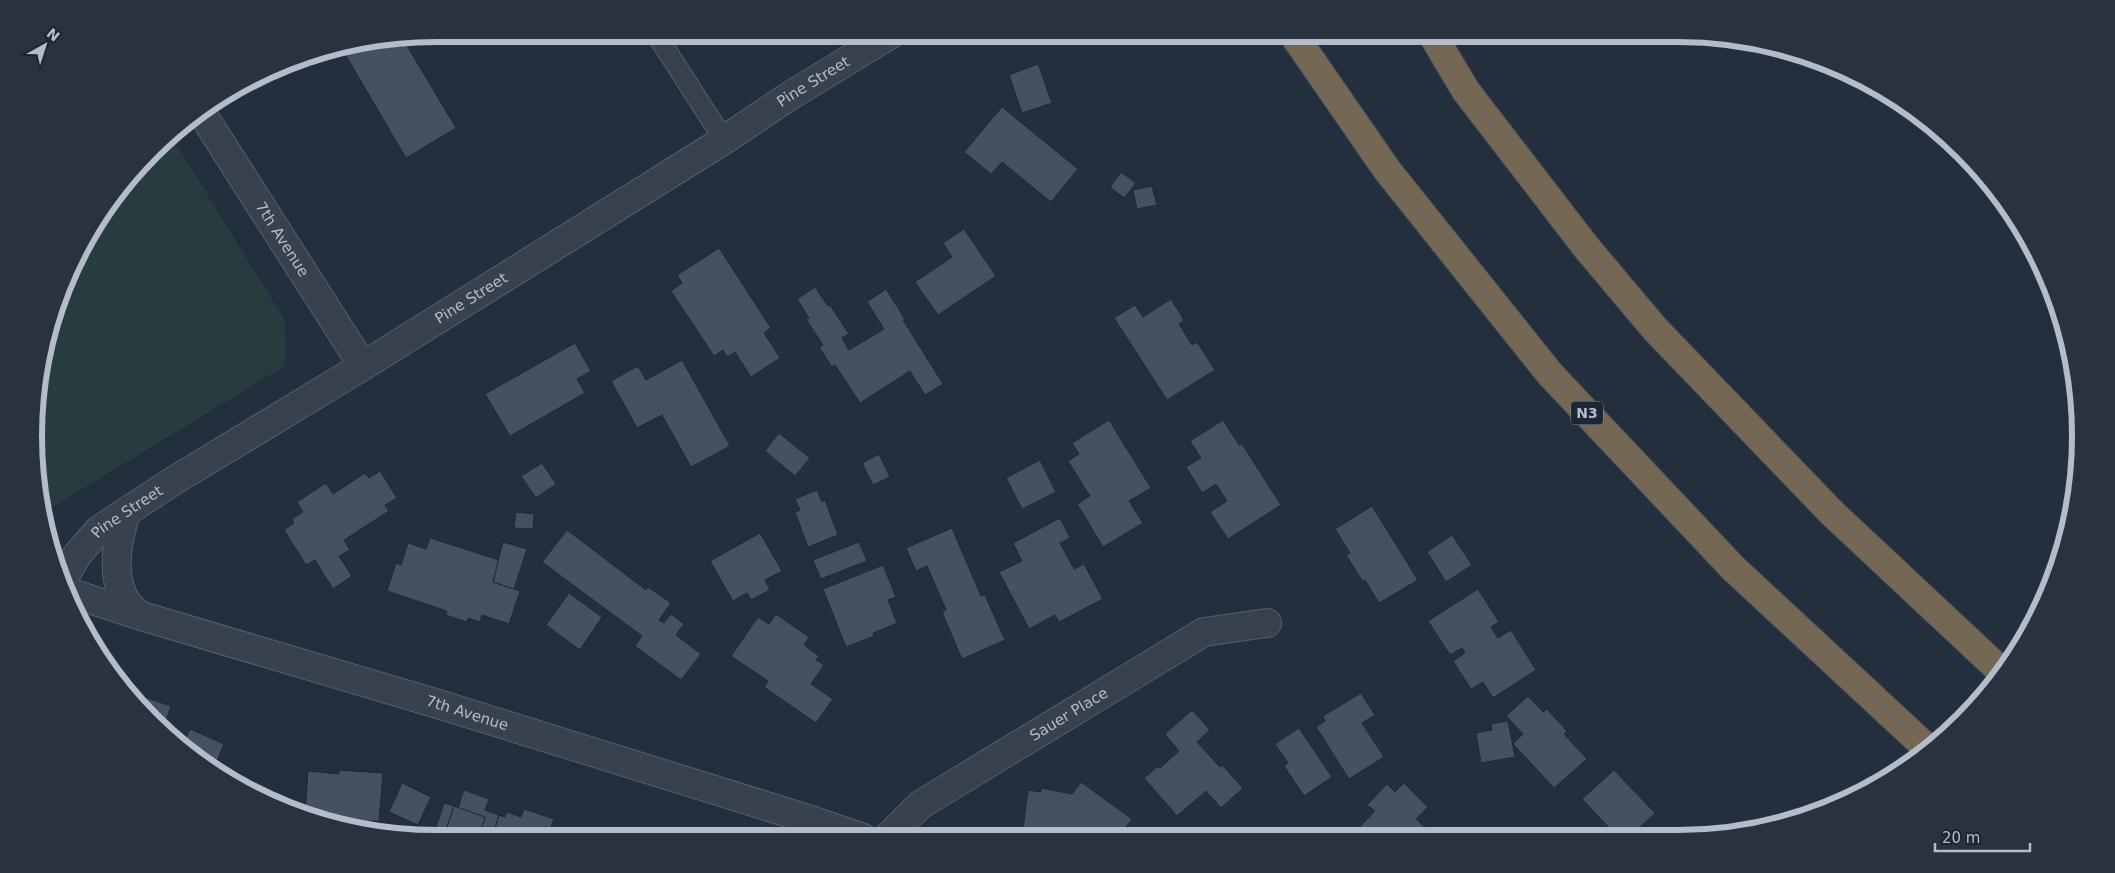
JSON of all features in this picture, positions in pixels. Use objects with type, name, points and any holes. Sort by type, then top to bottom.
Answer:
[{"type":"highway","name":"N3","points":[[1299,42],[1387,170],[1550,374],[1733,568],[1923,745]]},
{"type":"highway","points":[[1437,42],[1466,91],[1586,247],[1655,329],[1831,512],[1998,667]]},
{"type":"street","name":"Pine Street","points":[[67,573],[77,555],[99,530],[126,512],[175,480],[363,366],[878,42]]},
{"type":"street","name":"7th Avenue","points":[[205,118],[363,366]]},
{"type":"street","points":[[126,512],[116,548],[119,582],[124,598],[138,614]]},
{"type":"street","name":"7th Avenue","points":[[75,594],[438,704],[840,830]]},
{"type":"street","name":"Sauer Place","points":[[895,830],[920,805],[1204,632],[1268,623]]},
{"type":"lane","points":[[661,42],[724,140]]},
{"type":"green space","points":[[175,142],[286,322],[285,366],[49,509],[43,462],[43,411],[50,360],[63,310],[72,286],[95,239],[140,177]]},
{"type":"building","points":[[406,44],[456,128],[406,158],[345,54]]},
{"type":"building","points":[[1038,64],[1052,103],[1022,113],[1009,75]]},
{"type":"building","points":[[1002,107],[1078,169],[1051,202],[1002,162],[991,174],[964,152]]},
{"type":"building","points":[[1121,172],[1136,183],[1124,198],[1110,187]]},
{"type":"building","points":[[1152,186],[1157,205],[1137,209],[1133,190]]},
{"type":"building","points":[[964,229],[996,276],[938,315],[915,282],[952,257],[943,243]]},
{"type":"building","points":[[719,248],[771,328],[764,333],[780,358],[751,377],[735,352],[727,357],[723,350],[714,356],[671,291],[682,283],[677,275]]},
{"type":"building","points":[[815,287],[828,306],[830,305],[849,334],[842,338],[849,350],[884,329],[867,302],[886,289],[943,384],[925,395],[910,371],[860,403],[835,365],[832,367],[819,347],[823,345],[806,319],[809,318],[797,299]]},
{"type":"building","points":[[1171,299],[1184,320],[1179,324],[1192,345],[1197,342],[1215,370],[1167,400],[1114,318],[1135,305],[1143,317]]},
{"type":"building","points":[[575,343],[591,371],[577,379],[585,393],[510,436],[485,394]]},
{"type":"building","points":[[682,360],[730,446],[691,467],[662,415],[637,428],[611,381],[638,366],[646,380]]},
{"type":"building","points":[[1109,420],[1151,488],[1129,501],[1143,523],[1103,547],[1077,504],[1090,496],[1068,461],[1079,454],[1072,443]]},
{"type":"building","points":[[1223,420],[1239,445],[1242,444],[1281,505],[1228,539],[1210,512],[1227,501],[1216,484],[1202,493],[1186,467],[1201,458],[1190,441]]},
{"type":"building","points":[[779,433],[810,458],[795,476],[765,451]]},
{"type":"building","points":[[879,454],[890,477],[873,485],[862,463]]},
{"type":"building","points":[[1040,460],[1056,492],[1022,509],[1006,478]]},
{"type":"building","points":[[542,463],[556,484],[536,498],[521,476]]},
{"type":"building","points":[[380,471],[397,498],[385,505],[389,511],[344,540],[350,550],[339,556],[352,576],[333,589],[315,560],[306,565],[284,530],[294,523],[292,519],[303,512],[297,502],[326,483],[333,494],[365,473],[369,478]]},
{"type":"building","points":[[817,490],[822,502],[825,500],[838,535],[808,547],[795,512],[800,510],[795,499]]},
{"type":"building","points":[[1372,506],[1418,580],[1379,603],[1346,555],[1350,553],[1335,529]]},
{"type":"building","points":[[516,512],[534,514],[533,529],[514,528]]},
{"type":"building","points":[[1060,518],[1070,538],[1060,543],[1074,569],[1084,564],[1103,599],[1059,622],[1055,615],[1029,629],[999,572],[1022,561],[1013,543]]},
{"type":"building","points":[[952,528],[981,596],[985,595],[1005,640],[962,659],[942,612],[946,610],[927,566],[916,571],[906,548]]},
{"type":"building","points":[[567,530],[646,590],[648,587],[671,603],[659,620],[664,623],[671,614],[684,624],[676,635],[701,654],[681,680],[635,646],[642,636],[542,562]]},
{"type":"building","points":[[760,533],[782,571],[765,580],[770,590],[751,600],[747,593],[733,601],[710,561]]},
{"type":"building","points":[[1452,535],[1472,565],[1446,582],[1427,552]]},
{"type":"building","points":[[430,538],[499,560],[493,582],[520,591],[509,624],[482,615],[480,622],[468,618],[467,622],[446,615],[447,611],[387,591],[396,563],[401,565],[408,543],[426,549]]},
{"type":"building","points":[[503,542],[527,549],[514,589],[493,582]]},
{"type":"building","points":[[859,542],[867,561],[821,579],[813,560]]},
{"type":"building","points":[[883,565],[896,597],[888,600],[897,623],[873,633],[874,636],[846,647],[823,589]]},
{"type":"building","points":[[1478,589],[1499,622],[1491,627],[1498,638],[1511,630],[1536,670],[1493,698],[1483,682],[1471,689],[1453,661],[1465,653],[1462,648],[1450,655],[1428,621]]},
{"type":"building","points":[[569,593],[602,617],[580,650],[546,625]]},
{"type":"building","points":[[776,614],[809,637],[804,645],[819,656],[816,660],[824,665],[811,684],[833,699],[816,723],[764,687],[768,681],[731,656],[758,617],[769,624]]},
{"type":"building","points":[[1361,693],[1375,715],[1362,723],[1384,757],[1349,779],[1316,727],[1325,721],[1323,716]]},
{"type":"building","points":[[140,696],[171,706],[166,722]]},
{"type":"building","points":[[1528,696],[1543,712],[1547,709],[1567,731],[1564,734],[1587,759],[1554,788],[1513,744],[1523,734],[1506,716]]},
{"type":"building","points":[[1192,710],[1210,730],[1197,742],[1243,788],[1221,808],[1206,791],[1177,816],[1144,778],[1158,766],[1160,768],[1179,751],[1165,734]]},
{"type":"building","points":[[1508,721],[1515,757],[1481,763],[1476,733],[1492,730],[1491,724]]},
{"type":"building","points":[[1299,728],[1332,777],[1304,796],[1284,766],[1288,763],[1275,744]]},
{"type":"building","points":[[190,729],[224,744],[216,763],[185,740]]},
{"type":"building","points":[[339,770],[383,773],[379,821],[370,821],[369,825],[360,823],[306,808],[308,771],[339,774]]},
{"type":"building","points":[[1614,770],[1655,813],[1637,830],[1611,830],[1582,799]]},
{"type":"building","points":[[1081,782],[1132,819],[1124,830],[1023,830],[1028,790],[1041,792],[1041,788],[1072,794]]},
{"type":"building","points":[[402,783],[431,797],[418,825],[389,812]]},
{"type":"building","points":[[1404,783],[1428,807],[1416,819],[1428,830],[1357,830],[1375,811],[1367,805],[1387,784],[1395,792]]},
{"type":"building","points":[[464,790],[489,799],[485,810],[499,815],[495,830],[481,830],[485,817],[458,808]]},
{"type":"building","points":[[444,803],[454,806],[446,830],[435,830]]},
{"type":"building","points":[[454,806],[485,817],[481,830],[446,830]]},
{"type":"building","points":[[524,809],[554,819],[551,827],[561,830],[495,830],[499,815],[505,817],[507,812],[521,817]]}]
